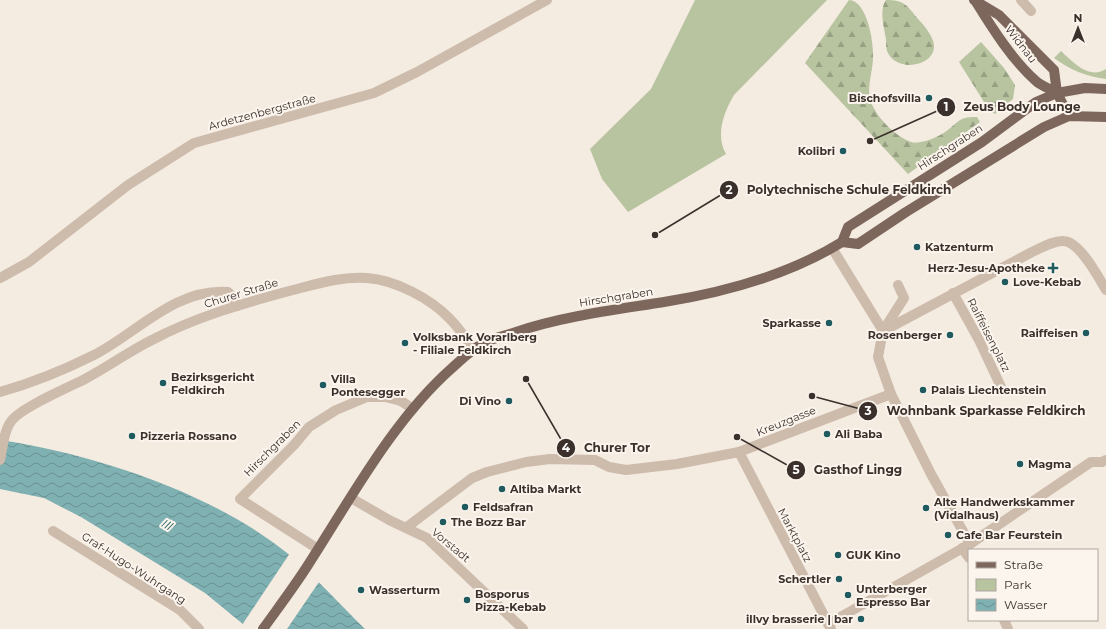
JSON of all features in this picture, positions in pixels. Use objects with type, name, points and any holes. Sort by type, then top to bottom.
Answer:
[{"type":"main road","name":"Widnau","points":[[975,0],[988,22],[1023,68],[1036,82],[1058,93]]},
{"type":"main road","name":"Widnau","points":[[975,0],[999,15],[1051,65],[1054,70],[1058,93],[1069,116]]},
{"type":"main road","name":"Hirschgraben","points":[[263,629],[307,567],[396,430],[442,377],[474,349],[485,343],[556,320],[707,293],[764,279],[796,266],[842,242],[848,227],[982,142],[1036,102],[1058,93],[1085,88],[1106,89]]},
{"type":"main road","points":[[842,242],[858,244],[906,212],[1044,127],[1069,116],[1106,117]]},
{"type":"street","name":"Ardetzenbergstraße","points":[[0,278],[29,262],[128,185],[194,143],[374,93],[417,72],[547,0]]},
{"type":"street","points":[[1021,0],[1031,11]]},
{"type":"street","points":[[883,330],[1049,244],[1064,241],[1073,243],[1085,258],[1106,290]]},
{"type":"street","points":[[832,248],[883,330]]},
{"type":"street","name":"Churer Straße","points":[[0,460],[7,431],[13,418],[25,410],[102,370],[151,340],[200,318],[329,281],[367,278],[394,285],[436,306],[450,318],[474,349]]},
{"type":"street","points":[[898,285],[904,298],[883,330],[878,358],[891,394],[966,546],[968,554]]},
{"type":"street","points":[[0,392],[50,375],[95,354],[163,310],[194,296],[228,292],[238,306]]},
{"type":"street","name":"Raiffeisenplatz","points":[[953,293],[979,340],[1002,389]]},
{"type":"street","name":"Kreuzgasse","points":[[407,527],[472,478],[487,472],[526,462],[550,459],[595,460],[609,467],[626,470],[677,464],[740,452],[891,394]]},
{"type":"street","name":"Hirschgraben","points":[[318,549],[240,499],[294,445],[309,427],[336,410],[367,397],[385,396],[401,401],[413,409]]},
{"type":"street","name":"Marktplatz","points":[[740,452],[830,626]]},
{"type":"street","points":[[830,626],[966,546],[1091,462],[1102,462],[1106,460]]},
{"type":"street","name":"Vorstadt","points":[[351,498],[389,520],[428,538],[523,629]]},
{"type":"street","name":"Graf-Hugo-Wuhrgang","points":[[53,531],[180,610],[199,629]]},
{"type":"green space","points":[[695,0],[827,0],[734,95],[724,116],[721,131],[721,139],[726,154],[628,212],[602,179],[590,149],[651,89]]},
{"type":"green space","points":[[849,0],[855,2],[860,7],[865,14],[868,23],[873,51],[873,62],[869,86],[870,97],[874,108],[887,126],[905,139],[915,143],[929,140],[938,136],[964,118],[977,117],[980,122],[908,174],[805,63]]},
{"type":"green space","points":[[886,0],[897,1],[905,4],[925,27],[932,38],[934,45],[933,52],[929,58],[922,62],[906,65],[898,63],[892,58],[887,51],[882,14]]},
{"type":"green space","points":[[981,42],[1004,68],[1015,85],[1013,99],[995,114],[989,110],[959,62]]},
{"type":"green space","points":[[1061,51],[1087,71],[1100,72],[1106,69],[1106,79],[1091,76],[1072,69],[1054,58]]},
{"type":"water","name":"Ill","points":[[0,440],[36,446],[113,466],[151,479],[224,512],[257,531],[287,553],[317,580],[365,629],[249,629],[205,593],[81,517],[44,498],[0,489]]},
{"type":"pier","points":[[290,553],[319,582],[287,629],[246,629],[242,625]]},
{"type":"place","name":"Bischofsvilla","points":[[929,98]]},
{"type":"place","name":"Zeus Body Lounge","points":[[870,141]]},
{"type":"place","name":"Kolibri","points":[[843,151]]},
{"type":"place","name":"Polytechnische Schule Feldkirch","points":[[655,235]]},
{"type":"place","name":"Katzenturm","points":[[917,247]]},
{"type":"place","name":"Herz-Jesu-Apotheke","points":[[1053,268]]},
{"type":"place","name":"Love-Kebab","points":[[1005,282]]},
{"type":"place","name":"Sparkasse","points":[[829,323]]},
{"type":"place","name":"Raiffeisen","points":[[1086,333]]},
{"type":"place","name":"Rosenberger","points":[[950,335]]},
{"type":"place","name":"Volksbank Vorarlberg - Filiale Feldkirch","points":[[405,343]]},
{"type":"place","name":"Churer Tor","points":[[526,379]]},
{"type":"place","name":"Bezirksgericht Feldkirch","points":[[163,383]]},
{"type":"place","name":"Villa Pontesegger","points":[[323,385]]},
{"type":"place","name":"Palais Liechtenstein","points":[[923,390]]},
{"type":"place","name":"Wohnbank Sparkasse Feldkirch","points":[[812,396]]},
{"type":"place","name":"Di Vino","points":[[509,401]]},
{"type":"place","name":"Ali Baba","points":[[827,434]]},
{"type":"place","name":"Pizzeria Rossano","points":[[132,436]]},
{"type":"place","name":"Gasthof Lingg","points":[[737,437]]},
{"type":"place","name":"Magma","points":[[1020,464]]},
{"type":"place","name":"Altiba Markt","points":[[502,489]]},
{"type":"place","name":"Feldsafran","points":[[465,507]]},
{"type":"place","name":"Alte Handwerkskammer (Vidalhaus)","points":[[926,508]]},
{"type":"place","name":"The Bozz Bar","points":[[443,522]]},
{"type":"place","name":"Cafe Bar Feurstein","points":[[948,535]]},
{"type":"place","name":"GUK Kino","points":[[838,555]]},
{"type":"place","name":"Schertler","points":[[839,579]]},
{"type":"place","name":"Wasserturm","points":[[361,590]]},
{"type":"place","name":"Unterberger Espresso Bar","points":[[848,595]]},
{"type":"place","name":"Bosporus Pizza-Kebab","points":[[467,600]]},
{"type":"place","name":"illvy brasserie | bar","points":[[861,619]]}]
